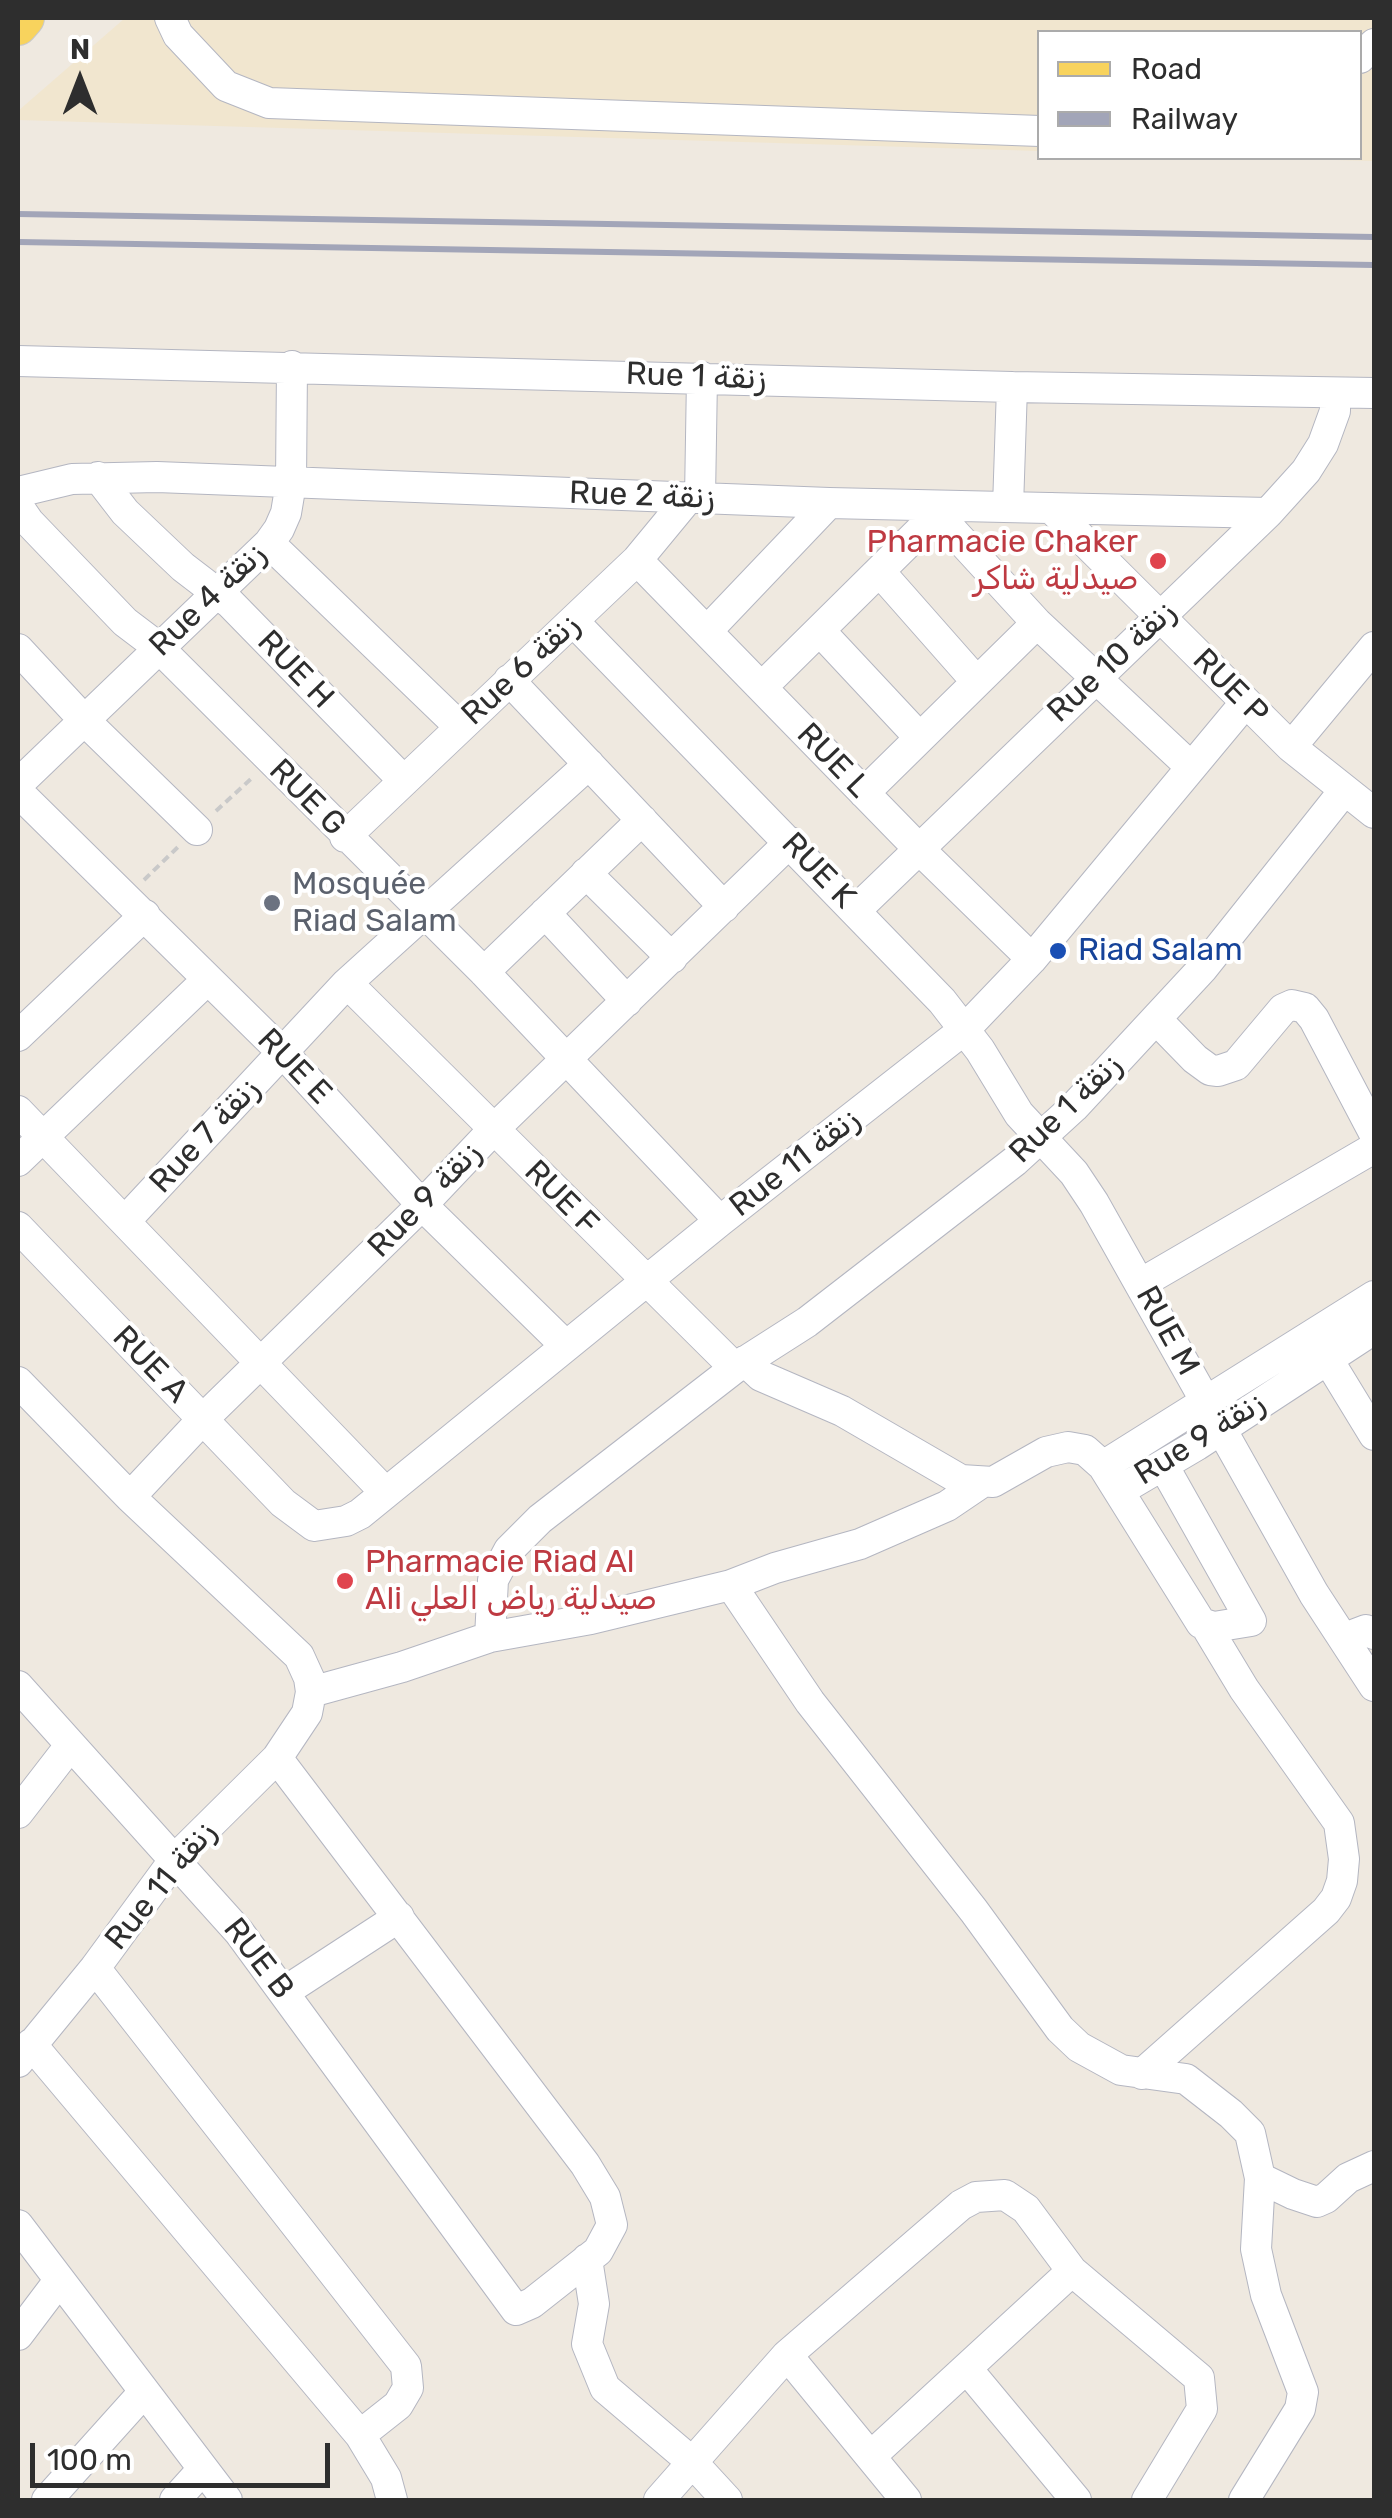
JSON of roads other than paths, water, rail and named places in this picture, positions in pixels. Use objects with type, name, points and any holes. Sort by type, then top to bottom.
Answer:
[{"type":"main road","points":[[18,26],[25,18]]},
{"type":"street","points":[[170,18],[178,35],[226,86],[269,103],[1037,131]]},
{"type":"street","name":"Rue 1 زنقة","points":[[18,360],[1012,387],[1374,392]]},
{"type":"street","name":"Rue 4 زنقة","points":[[18,784],[269,543],[286,513],[291,483],[292,366]]},
{"type":"street","points":[[694,498],[702,377]]},
{"type":"street","points":[[1008,507],[1012,387]]},
{"type":"street","name":"Rue 10 زنقة","points":[[856,910],[1268,513],[1306,471],[1323,444],[1335,411],[1336,394]]},
{"type":"street","name":"Rue 2 زنقة","points":[[18,492],[72,479],[98,478],[937,510],[1008,507],[1268,513]]},
{"type":"street","name":"RUE H","points":[[98,478],[125,512],[182,567],[218,592],[404,782]]},
{"type":"street","name":"Rue 6 زنقة","points":[[345,837],[638,560],[694,498]]},
{"type":"street","points":[[707,631],[830,503]]},
{"type":"street","name":"RUE G","points":[[18,506],[28,522],[125,622],[158,647],[484,972],[720,1221]]},
{"type":"street","name":"RUE P","points":[[1052,508],[1291,747],[1374,814]]},
{"type":"street","points":[[762,687],[880,572],[937,510],[1095,680],[1191,767]]},
{"type":"street","points":[[269,543],[460,727]]},
{"type":"street","name":"RUE L","points":[[638,560],[919,849],[1032,959]]},
{"type":"street","points":[[880,572],[977,682]]},
{"type":"street","name":"RUE K","points":[[573,621],[856,910],[965,1029],[1019,1114],[1042,1137]]},
{"type":"street","points":[[864,793],[1038,622]]},
{"type":"street","points":[[820,631],[920,738]]},
{"type":"street","points":[[1291,747],[1374,647]]},
{"type":"street","points":[[18,648],[84,720],[197,830]]},
{"type":"street","points":[[508,680],[724,907]]},
{"type":"street","name":"Rue 11 زنقة","points":[[283,1503],[314,1526],[328,1526],[360,1514],[720,1221],[965,1029],[1032,959],[1245,703]]},
{"type":"street","name":"Rue 7 زنقة","points":[[126,1220],[348,983],[589,764]]},
{"type":"street","name":"RUE E","points":[[18,792],[283,1054],[422,1204],[566,1346]]},
{"type":"street","name":"Rue 1 زنقة","points":[[490,1637],[493,1580],[508,1550],[579,1486],[740,1365],[807,1322],[1016,1161],[1204,968],[1343,792]]},
{"type":"street","points":[[484,972],[642,820]]},
{"type":"street","name":"Rue 9 زنقة","points":[[130,1497],[493,1130],[790,842]]},
{"type":"street","points":[[586,873],[672,958]]},
{"type":"street","points":[[546,912],[628,1001]]},
{"type":"street","points":[[18,1036],[144,914]]},
{"type":"street","points":[[18,1161],[207,980]]},
{"type":"street","name":"RUE F","points":[[348,983],[648,1283],[740,1365],[842,1411],[955,1477],[981,1483]]},
{"type":"street","points":[[1156,1019],[1194,1060],[1218,1072],[1236,1066],[1283,1010],[1292,1005],[1305,1008],[1374,1133]]},
{"type":"street","points":[[18,1110],[385,1492]]},
{"type":"street","name":"RUE M","points":[[1042,1137],[1094,1203],[1314,1594],[1365,1631],[1374,1686]]},
{"type":"street","points":[[1140,1284],[1374,1148]]},
{"type":"street","name":"RUE A","points":[[18,1227],[283,1503]]},
{"type":"street","name":"Rue 9 زنقة","points":[[1111,1478],[1163,1465],[1214,1415],[1374,1296]]},
{"type":"street","name":"Rue 9 زنقة","points":[[1111,1478],[1214,1415],[1327,1358],[1374,1329]]},
{"type":"street","points":[[1327,1358],[1374,1435]]},
{"type":"street","points":[[18,1382],[130,1497],[300,1656],[312,1692],[490,1637],[591,1619],[731,1585],[860,1544],[948,1506],[981,1483],[993,1482],[1057,1448],[1085,1450],[1111,1478],[1224,1659],[1339,1823],[1344,1859],[1342,1881],[1326,1912],[1142,2074]]},
{"type":"street","points":[[1163,1465],[1252,1622],[1227,1627],[1198,1619]]},
{"type":"street","points":[[731,1585],[810,1702],[1060,2028],[1094,2058],[1121,2070],[1186,2079],[1250,2134],[1260,2178],[1256,2248],[1266,2295],[1302,2392],[1300,2410],[1244,2500]]},
{"type":"street","name":"RUE B","points":[[18,1686],[69,1747],[175,1859],[284,1992],[516,2310],[532,2303],[587,2259]]},
{"type":"street","name":"Rue 11 زنقة","points":[[24,2053],[95,1968],[175,1859],[277,1758],[308,1713],[312,1692]]},
{"type":"street","points":[[18,1814],[69,1747]]},
{"type":"street","points":[[277,1758],[585,2164],[604,2197],[612,2225],[598,2251],[587,2259],[594,2304],[587,2344],[605,2388],[692,2462],[727,2500]]},
{"type":"street","points":[[284,1992],[399,1917]]},
{"type":"street","points":[[95,1968],[406,2366],[408,2388],[398,2405],[360,2436]]},
{"type":"street","points":[[24,2053],[360,2436],[386,2478],[392,2500]]},
{"type":"street","points":[[1260,2178],[1317,2202],[1348,2178],[1374,2166]]},
{"type":"street","points":[[660,2500],[787,2355],[961,2205],[976,2197],[1004,2195],[1026,2209],[1072,2271],[1199,2378],[1202,2410],[1148,2500]]},
{"type":"street","points":[[18,2224],[58,2282],[228,2500]]},
{"type":"street","points":[[871,2456],[1072,2271]]},
{"type":"street","points":[[18,2335],[58,2282]]},
{"type":"street","points":[[787,2355],[906,2500]]},
{"type":"street","points":[[968,2370],[1076,2500]]},
{"type":"street","points":[[47,2500],[144,2392]]},
{"type":"street","points":[[175,2500],[202,2470]]},
{"type":"railway","points":[[18,214],[1374,237]]},
{"type":"railway","points":[[18,242],[1374,265]]},
{"type":"place","name":"Pharmacie Chaker صيدلية شاكر","points":[[1158,561]]},
{"type":"place","name":"Mosquée Riad Salam","points":[[272,903]]},
{"type":"place","name":"Riad Salam","points":[[1058,951]]},
{"type":"place","name":"Pharmacie Riad Al Ali صيدلية رياض العلي","points":[[345,1581]]}]
